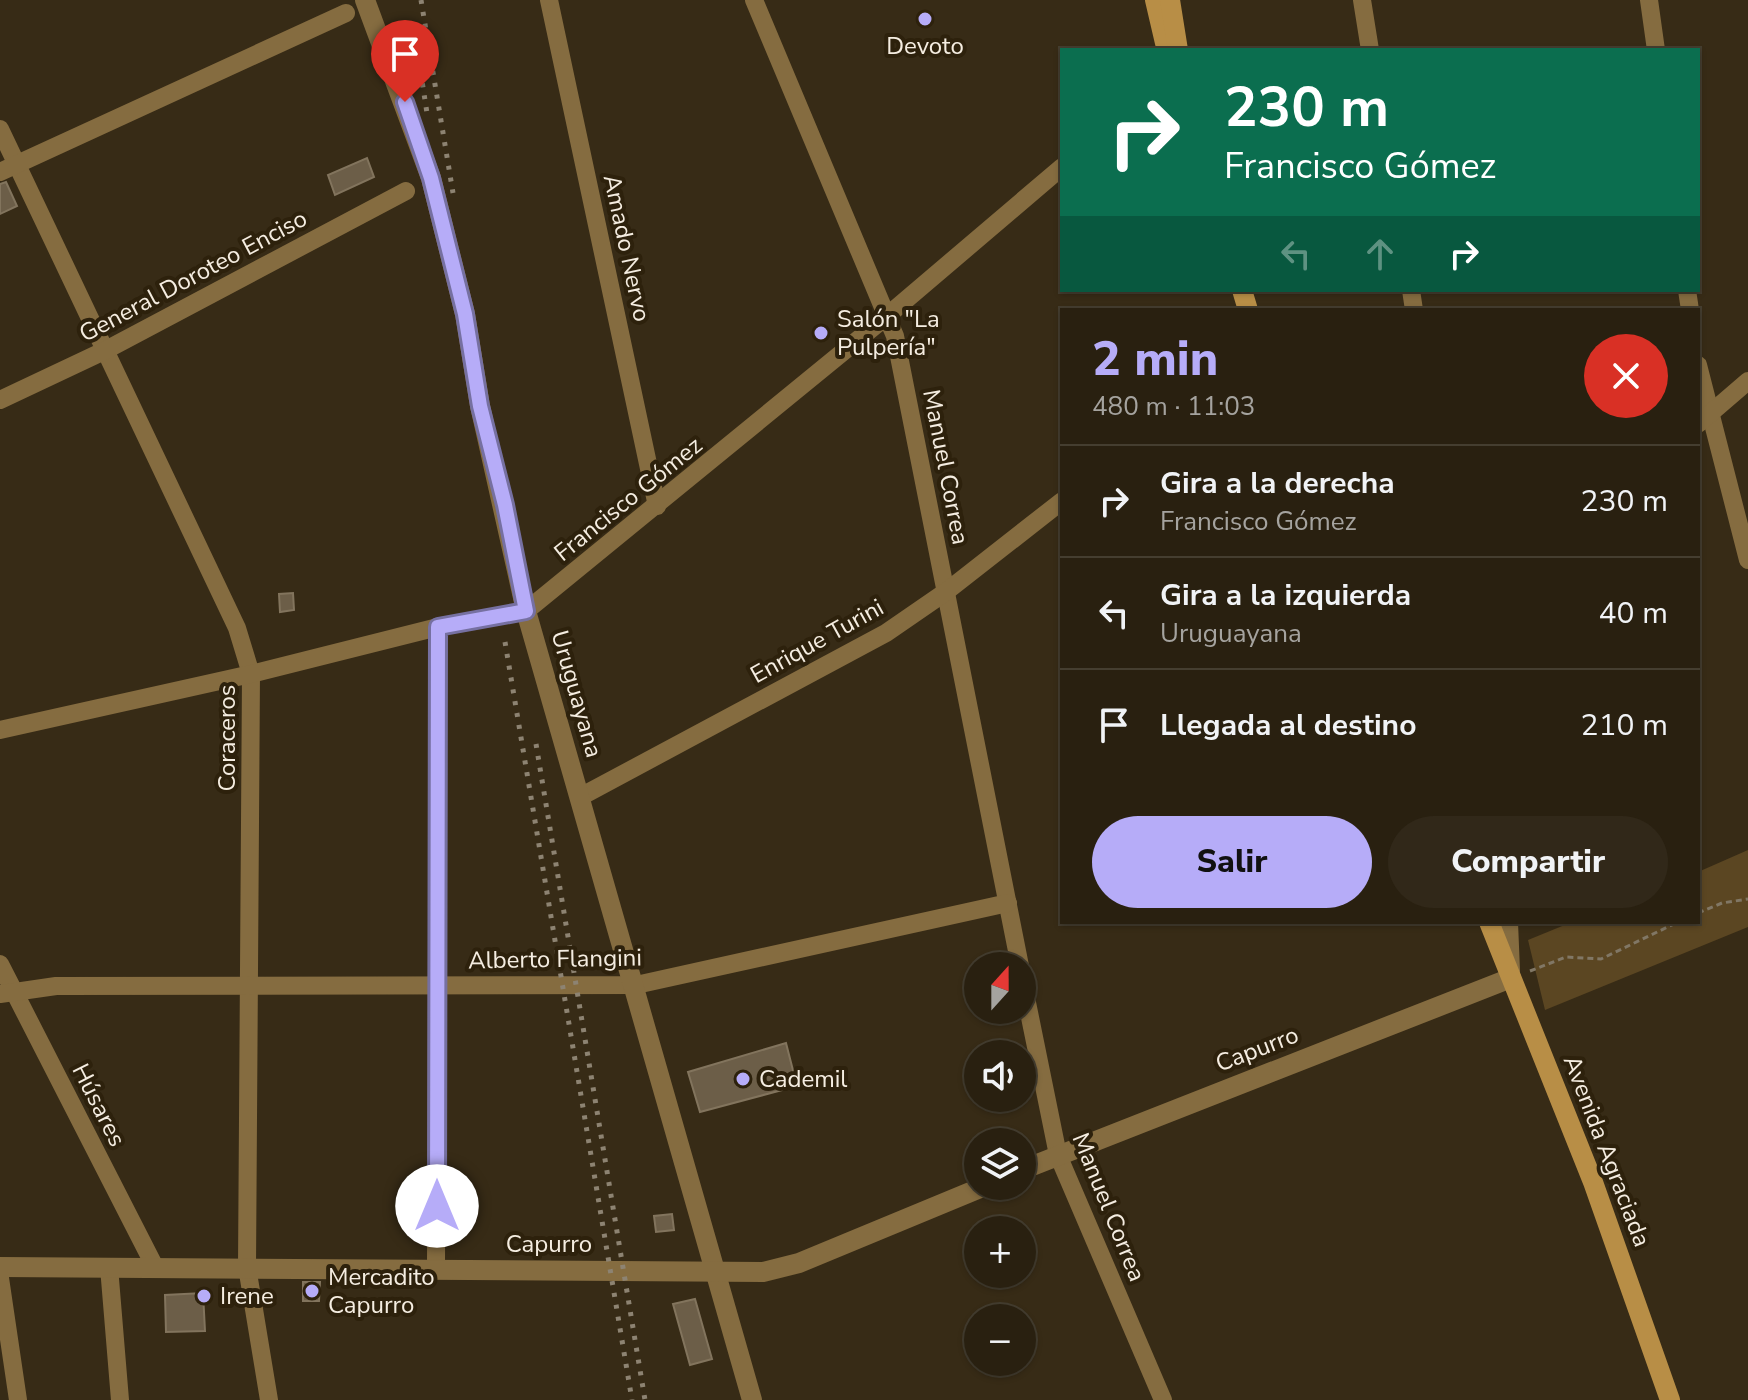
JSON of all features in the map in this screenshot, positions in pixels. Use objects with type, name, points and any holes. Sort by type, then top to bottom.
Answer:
[{"type":"main road","points":[[1155,0],[1169,48]]},
{"type":"main road","points":[[1170,0],[1179,37],[1178,48]]},
{"type":"main road","name":"Avenida Agraciada","points":[[1490,924],[1593,1182],[1670,1400]]},
{"type":"street","name":"Uruguayana","points":[[365,0],[431,178],[465,314],[480,406],[526,611],[636,985],[752,1400]]},
{"type":"street","name":"Amado Nervo","points":[[549,0],[657,506]]},
{"type":"street","name":"Manuel Correa","points":[[754,0],[895,336],[1017,952]]},
{"type":"street","points":[[1362,0],[1370,48]]},
{"type":"street","points":[[1649,0],[1656,48]]},
{"type":"street","points":[[8,168],[346,13]]},
{"type":"street","name":"Coraceros","points":[[0,129],[8,168],[106,350],[237,628],[251,674],[247,1267],[269,1400]]},
{"type":"street","name":"Francisco Gómez","points":[[0,730],[251,674],[438,627],[526,611],[887,316],[1060,169]]},
{"type":"street","name":"General Doroteo Enciso","points":[[0,400],[106,350],[406,191]]},
{"type":"street","points":[[1704,419],[1748,381]]},
{"type":"street","points":[[1700,383],[1704,419],[1748,560]]},
{"type":"street","name":"Enrique Turini","points":[[580,797],[886,633],[947,591],[1060,503]]},
{"type":"street","points":[[436,1269],[438,627]]},
{"type":"street","name":"Alberto Flangini","points":[[7,993],[56,986],[636,985],[1008,903]]},
{"type":"street","points":[[1509,924],[1511,978]]},
{"type":"street","name":"Húsares","points":[[0,964],[7,993],[155,1267]]},
{"type":"street","name":"Capurro","points":[[1036,1164],[1511,978]]},
{"type":"street","name":"Manuel Correa","points":[[1031,1024],[1058,1155],[1163,1400]]},
{"type":"street","name":"Capurro","points":[[0,1267],[763,1272],[788,1267],[964,1195]]},
{"type":"street","points":[[109,1267],[120,1400]]},
{"type":"street","points":[[0,1278],[18,1400]]},
{"type":"path","points":[[1700,912],[1722,903],[1748,899]]},
{"type":"path","points":[[1511,978],[1566,957],[1601,959],[1674,924]]},
{"type":"shaded area","points":[[1748,850],[1748,927],[1545,1010],[1528,940],[1567,924],[1700,924],[1700,871]]},
{"type":"building","points":[[367,158],[374,177],[335,195],[328,175]]},
{"type":"building","points":[[6,182],[17,206],[0,214],[0,184]]},
{"type":"building","points":[[293,593],[294,610],[280,612],[279,594]]},
{"type":"building","name":"Cademil","points":[[786,1043],[797,1086],[700,1112],[688,1072]]},
{"type":"building","points":[[672,1214],[674,1230],[656,1232],[654,1216]]},
{"type":"building","name":"Mercadito Capurro","points":[[303,1282],[320,1282],[319,1301],[303,1301]]},
{"type":"building","points":[[203,1293],[205,1331],[166,1332],[165,1295]]},
{"type":"building","points":[[695,1299],[712,1359],[690,1365],[673,1304]]},
{"type":"railway","points":[[421,0],[453,193]]},
{"type":"railway","points":[[415,36],[427,113]]},
{"type":"railway","points":[[505,642],[632,1400]]},
{"type":"railway","points":[[536,744],[645,1400]]},
{"type":"place","name":"Devoto","points":[[925,19]]},
{"type":"place","name":"Salón \"La Pulpería\"","points":[[821,333]]},
{"type":"place","name":"Cademil","points":[[743,1079]]},
{"type":"place","name":"Mercadito Capurro","points":[[312,1291]]},
{"type":"place","name":"Irene","points":[[204,1296]]},
{"type":"route","points":[[405,102],[431,178],[465,314],[480,406],[505,505],[526,611],[438,627],[437,1206]]}]
